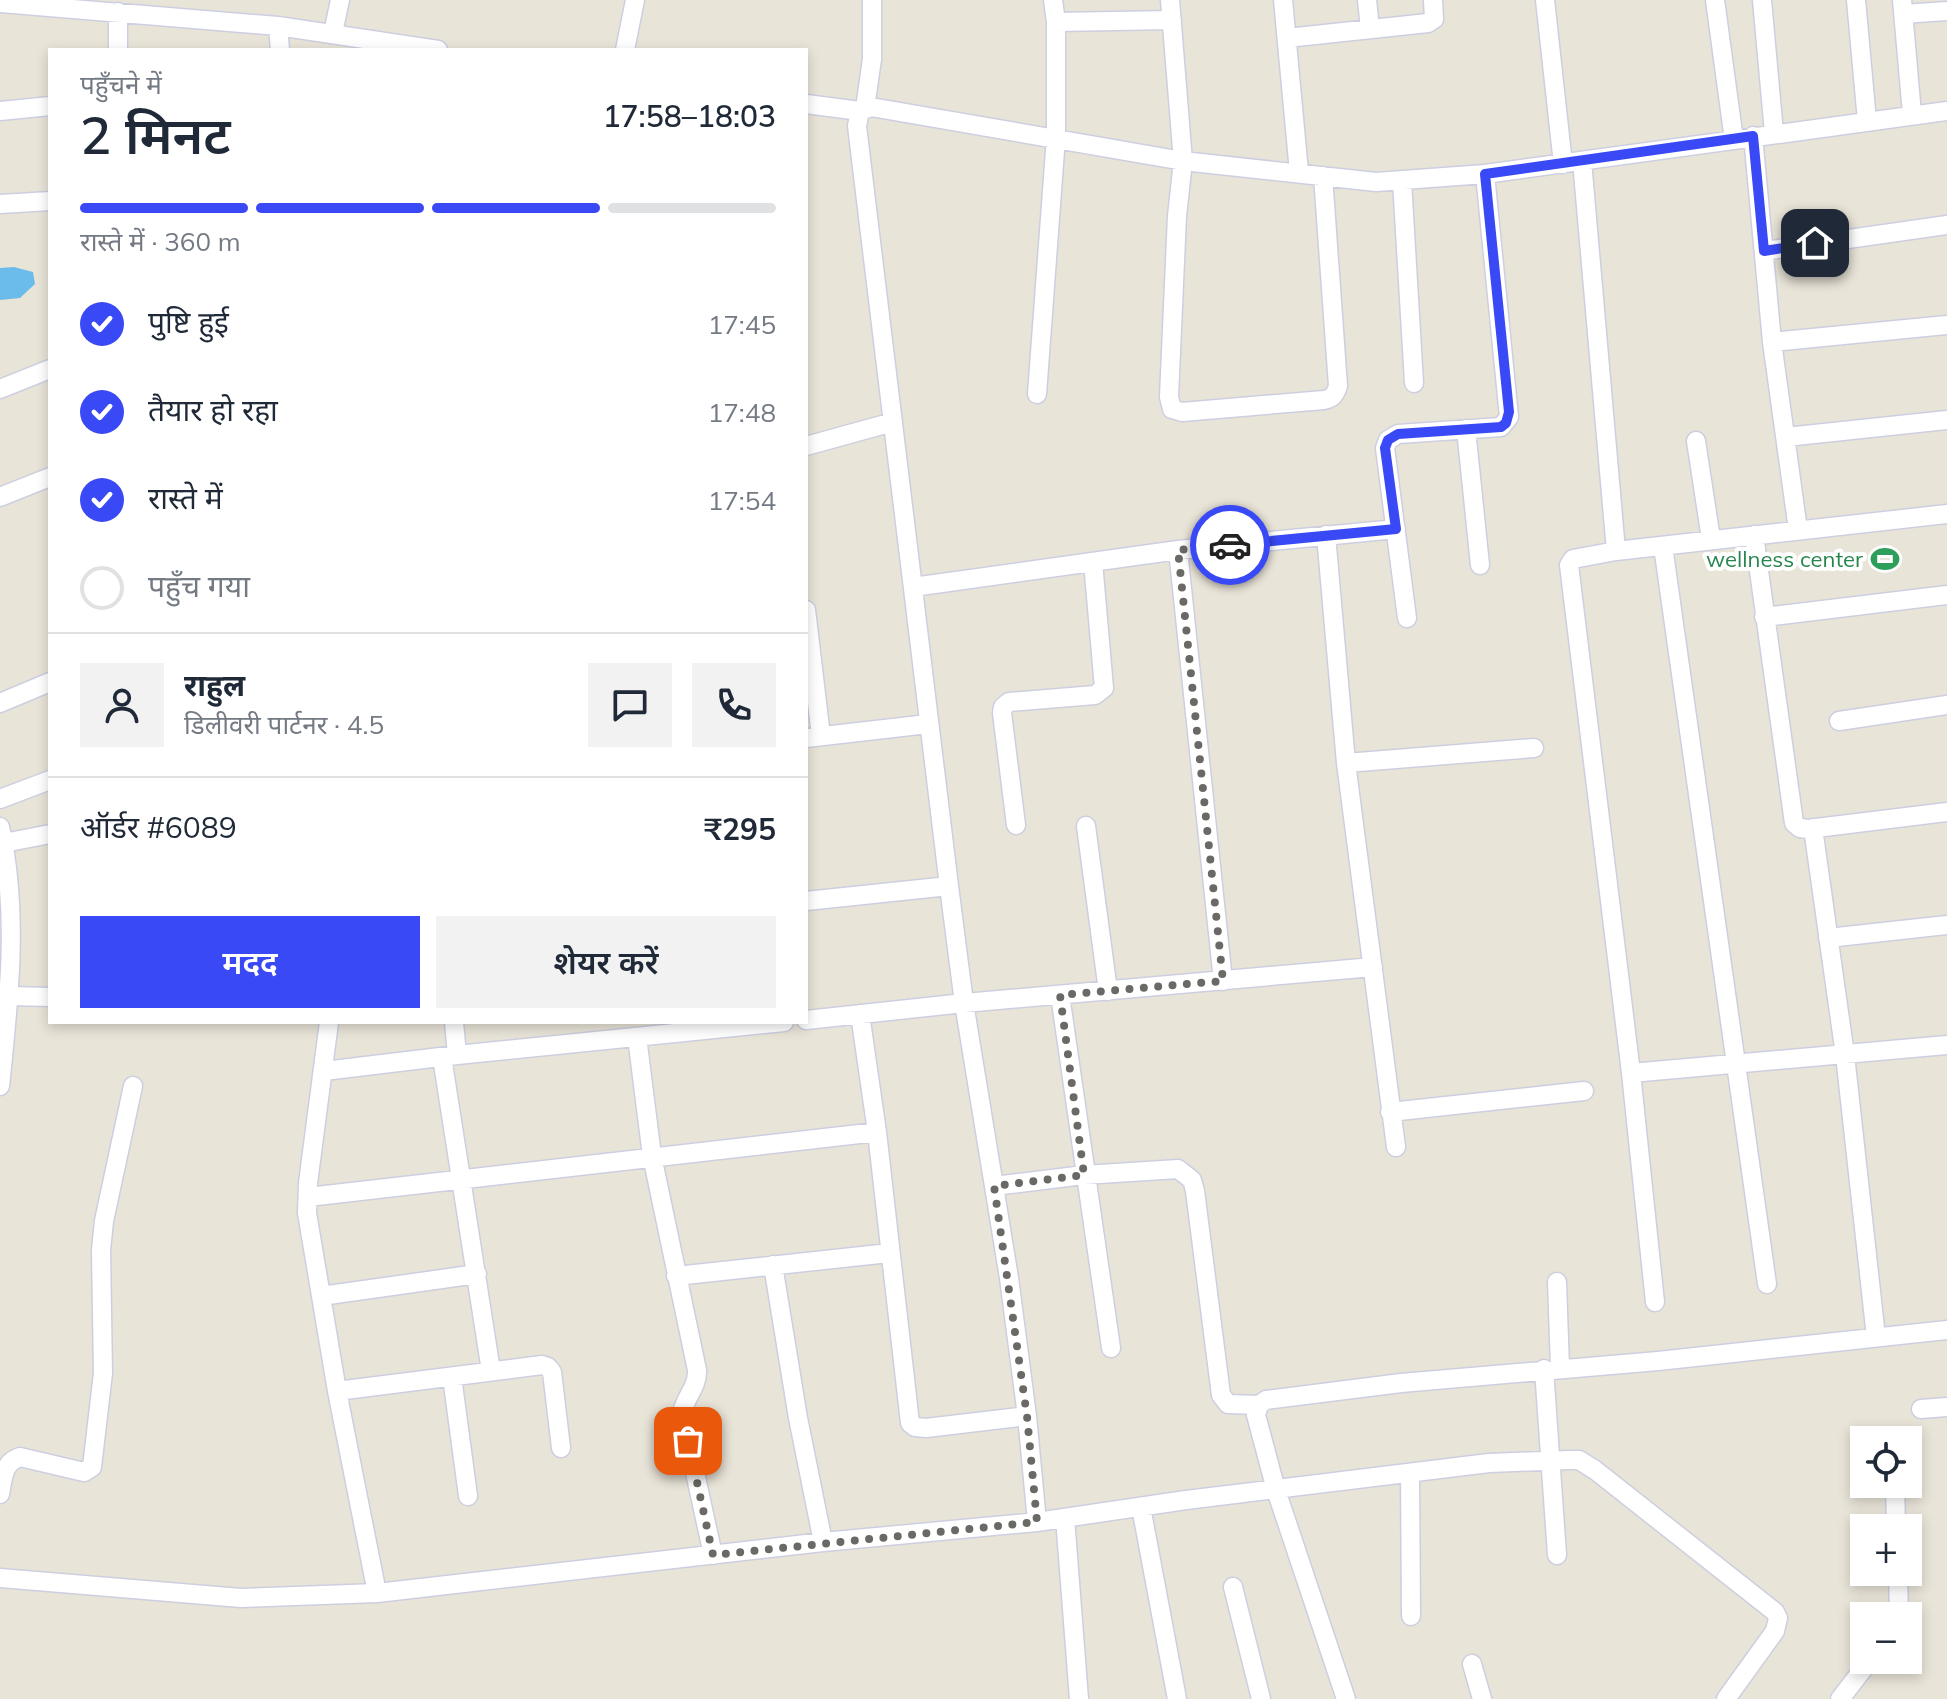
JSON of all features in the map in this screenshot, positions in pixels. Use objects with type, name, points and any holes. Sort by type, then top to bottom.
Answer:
[{"type":"street","points":[[333,33],[340,0]]},
{"type":"street","points":[[625,48],[635,0]]},
{"type":"street","points":[[872,0],[872,59],[857,126],[928,724],[964,1003],[1027,1416],[1037,1522]]},
{"type":"street","points":[[1037,394],[1056,137],[1056,22],[1053,0]]},
{"type":"street","points":[[1170,0],[1183,161],[1177,216],[1169,397],[1172,409],[1182,412],[1324,400],[1336,393],[1338,386],[1323,176]]},
{"type":"street","points":[[1283,0],[1299,172]]},
{"type":"street","points":[[1367,0],[1370,29]]},
{"type":"street","points":[[1287,38],[1428,23],[1434,19],[1433,0]]},
{"type":"street","points":[[1545,0],[1573,162],[1616,551]]},
{"type":"street","points":[[1715,0],[1734,140]]},
{"type":"street","points":[[1762,0],[1774,133]]},
{"type":"street","points":[[1856,0],[1867,121]]},
{"type":"street","points":[[0,3],[77,4],[118,12],[162,8],[426,48]]},
{"type":"street","points":[[1912,114],[1903,7],[1947,11]]},
{"type":"street","points":[[118,12],[118,48]]},
{"type":"street","points":[[1056,22],[1172,20]]},
{"type":"street","points":[[278,26],[280,48]]},
{"type":"street","points":[[808,104],[1056,137],[1183,161],[1376,182],[1485,174],[1947,111]]},
{"type":"street","points":[[0,111],[48,106]]},
{"type":"street","points":[[1753,136],[1772,342],[1798,530]]},
{"type":"street","points":[[1407,618],[1385,448],[1388,440],[1398,434],[1501,427],[1509,417],[1485,174]]},
{"type":"street","points":[[1402,181],[1414,383]]},
{"type":"street","points":[[0,204],[48,201]]},
{"type":"street","points":[[1764,251],[1947,225]]},
{"type":"street","points":[[1772,342],[1947,325]]},
{"type":"street","points":[[0,389],[48,370]]},
{"type":"street","points":[[1786,437],[1947,420]]},
{"type":"street","points":[[808,445],[893,422]]},
{"type":"street","points":[[1466,429],[1480,565]]},
{"type":"street","points":[[1696,441],[1711,539]]},
{"type":"street","points":[[0,497],[48,478]]},
{"type":"street","points":[[1655,1302],[1631,1073],[1569,571],[1573,559],[1711,539],[1947,514]]},
{"type":"street","points":[[913,587],[1178,550],[1396,529]]},
{"type":"street","points":[[1326,535],[1346,763],[1396,1147]]},
{"type":"street","points":[[1754,535],[1794,823],[1800,828],[1813,828],[1947,812]]},
{"type":"street","points":[[1663,546],[1767,1284]]},
{"type":"street","points":[[1178,550],[1223,981]]},
{"type":"street","points":[[1016,825],[1003,707],[1009,702],[1095,695],[1104,688],[1093,562]]},
{"type":"street","points":[[1764,617],[1947,595]]},
{"type":"street","points":[[808,642],[814,737],[928,724]]},
{"type":"street","points":[[0,703],[48,683]]},
{"type":"street","points":[[1839,721],[1947,705]]},
{"type":"street","points":[[1346,763],[1534,748]]},
{"type":"street","points":[[0,799],[48,781]]},
{"type":"street","points":[[1086,826],[1108,991]]},
{"type":"street","points":[[1813,828],[1845,1055],[1876,1337]]},
{"type":"street","points":[[0,1086],[10,996],[2,835],[48,834]]},
{"type":"street","points":[[808,901],[949,886]]},
{"type":"street","points":[[1828,938],[1947,925]]},
{"type":"street","points":[[808,1020],[1373,967]]},
{"type":"street","points":[[1060,995],[1111,1348]]},
{"type":"street","points":[[10,996],[48,997]]},
{"type":"street","points":[[860,1014],[877,1132],[910,1423],[926,1428],[1027,1416]]},
{"type":"street","points":[[329,1024],[308,1197],[309,1234],[377,1593]]},
{"type":"street","points":[[454,1024],[450,1056],[461,1180],[491,1371]]},
{"type":"street","points":[[324,1071],[762,1024]]},
{"type":"street","points":[[637,1037],[652,1156],[697,1370],[693,1390],[682,1413],[713,1555]]},
{"type":"street","points":[[1631,1073],[1738,1066],[1947,1045]]},
{"type":"street","points":[[0,1494],[6,1467],[12,1459],[20,1457],[84,1472],[92,1467],[103,1373],[101,1250],[104,1221],[133,1086]]},
{"type":"street","points":[[1390,1112],[1584,1091]]},
{"type":"street","points":[[308,1197],[877,1132]]},
{"type":"street","points":[[994,1186],[1084,1175],[1178,1169],[1192,1180],[1221,1395],[1228,1404],[1259,1405],[1266,1400],[1401,1383],[1658,1361],[1947,1330]]},
{"type":"street","points":[[676,1276],[889,1253]]},
{"type":"street","points":[[773,1265],[798,1418],[823,1542]]},
{"type":"street","points":[[321,1296],[477,1274]]},
{"type":"street","points":[[1557,1282],[1550,1461],[1557,1555]]},
{"type":"street","points":[[337,1391],[533,1365],[548,1367],[552,1372],[561,1448]]},
{"type":"street","points":[[452,1377],[468,1496]]},
{"type":"street","points":[[1259,1405],[1256,1415],[1276,1490],[1346,1699]]},
{"type":"street","points":[[1921,1409],[1947,1407]]},
{"type":"street","points":[[0,1578],[241,1598],[377,1593],[823,1542],[1037,1522],[1489,1463],[1579,1460],[1775,1612],[1778,1618],[1775,1631],[1726,1699]]},
{"type":"street","points":[[1410,1473],[1411,1616]]},
{"type":"street","points":[[1141,1507],[1177,1699]]},
{"type":"street","points":[[1065,1518],[1079,1699]]},
{"type":"street","points":[[1233,1587],[1261,1699]]},
{"type":"street","points":[[1472,1664],[1482,1699]]},
{"type":"street","points":[[1840,1699],[1859,1674]]},
{"type":"water","points":[[14,267],[33,272],[35,284],[20,298],[0,300],[0,268]]},
{"type":"way so far","points":[[688,1441],[713,1555],[1037,1522],[1027,1416],[994,1186],[1084,1175],[1060,995],[1223,981],[1178,550],[1230,545]]},
{"type":"place","name":"wellness center","points":[[1885,559]]},
{"type":"route","points":[[1230,545],[1396,529],[1385,448],[1388,440],[1398,434],[1501,427],[1506,423],[1509,412],[1485,174],[1753,136],[1764,251],[1815,243]]}]
